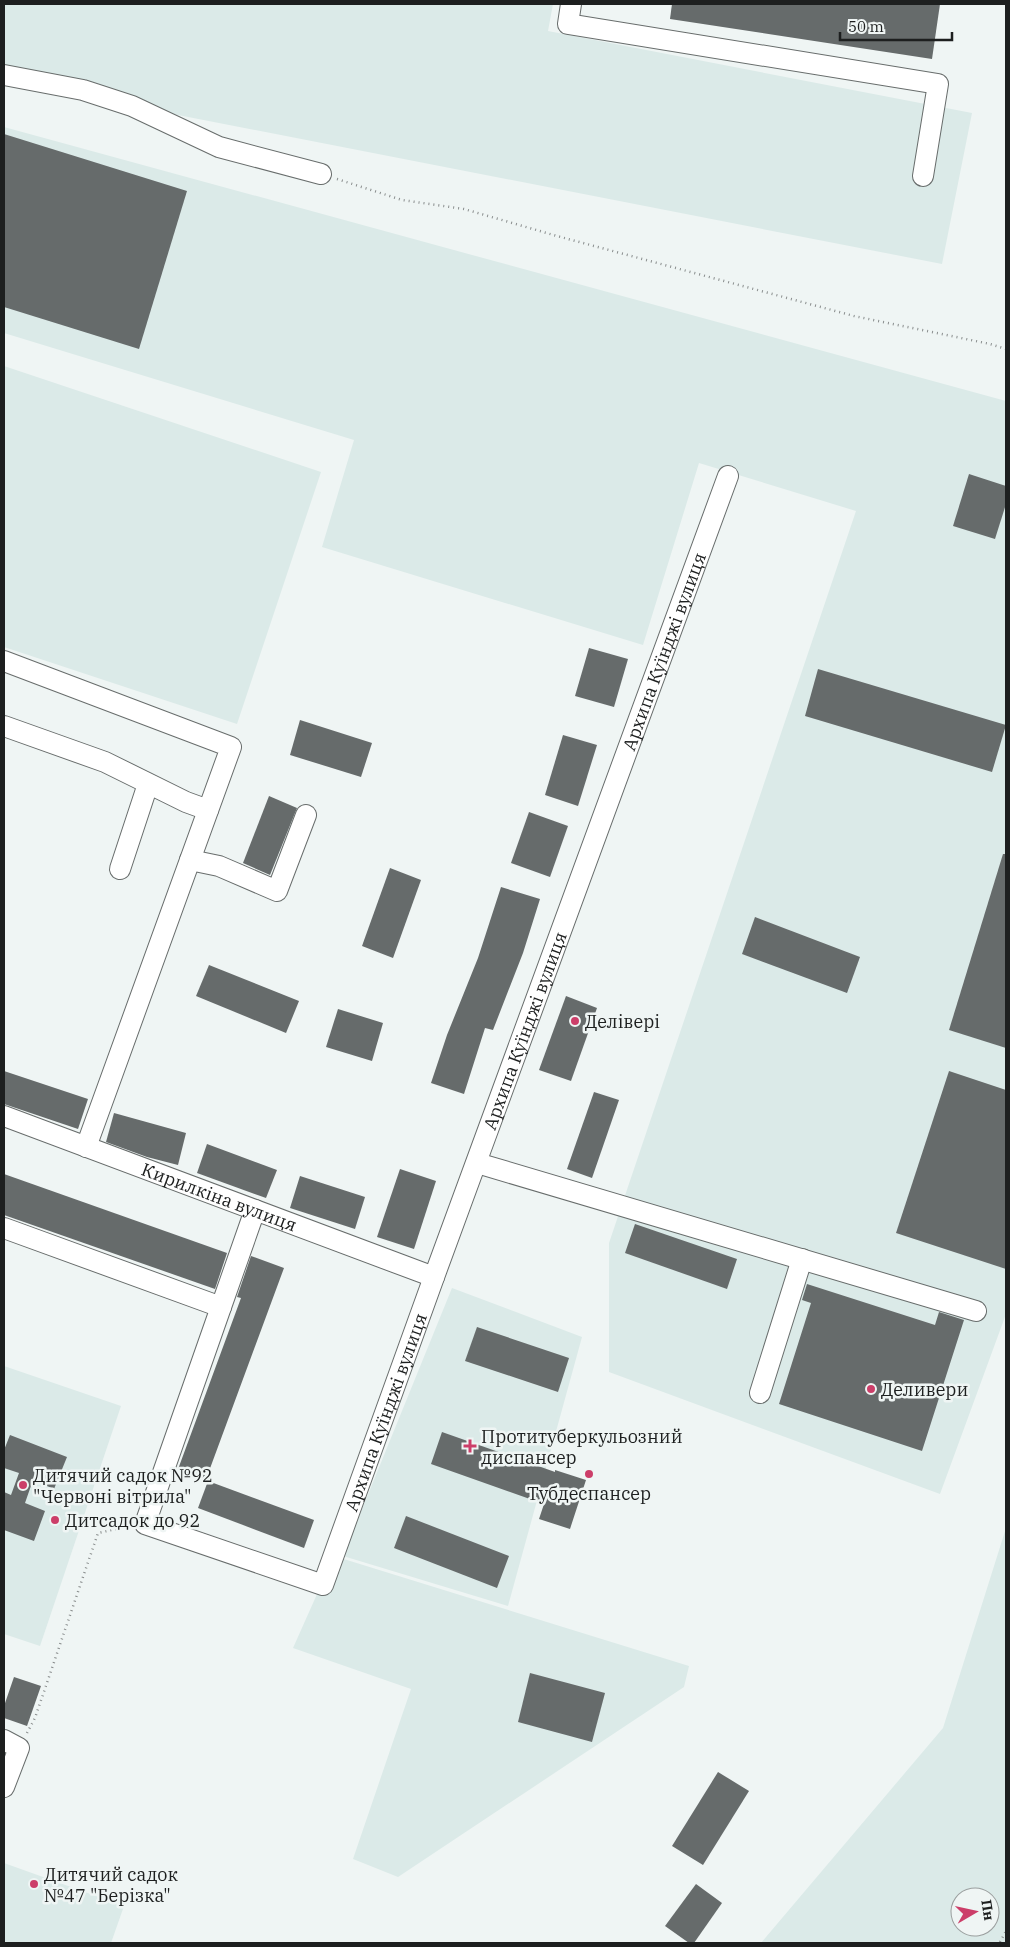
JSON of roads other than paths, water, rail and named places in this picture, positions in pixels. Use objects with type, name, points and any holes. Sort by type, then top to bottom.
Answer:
[{"type":"street","points":[[571,4],[568,24],[938,84],[923,176]]},
{"type":"street","points":[[4,75],[83,90],[132,106],[219,147],[321,174]]},
{"type":"street","name":"Архипа Куїнджі вулиця","points":[[221,1307],[146,1524],[324,1585],[434,1276],[478,1163],[728,476]]},
{"type":"street","points":[[4,661],[231,746],[86,1147]]},
{"type":"street","points":[[4,726],[105,762],[186,802],[208,810]]},
{"type":"street","points":[[120,869],[148,784]]},
{"type":"street","points":[[190,860],[219,866],[277,891],[306,815]]},
{"type":"street","name":"Кирилкіна вулиця","points":[[4,1116],[434,1276]]},
{"type":"street","points":[[478,1163],[976,1310]]},
{"type":"street","points":[[4,1228],[221,1307],[255,1210]]},
{"type":"street","points":[[760,1393],[802,1259]]},
{"type":"street","points":[[4,1787],[11,1744]]},
{"type":"place","name":"Делівері","points":[[575,1021]]},
{"type":"place","name":"Деливери","points":[[871,1389]]},
{"type":"place","name":"Протитуберкульозний диспансер","points":[[470,1446]]},
{"type":"place","name":"Тубдеспансер","points":[[589,1474]]},
{"type":"place","name":"Дитячий садок №92 \"Червонi вiтрила\"","points":[[23,1485]]},
{"type":"place","name":"Дитсадок до 92","points":[[55,1520]]},
{"type":"place","name":"Дитячий садок №47 \"Берізка\"","points":[[34,1884]]}]
